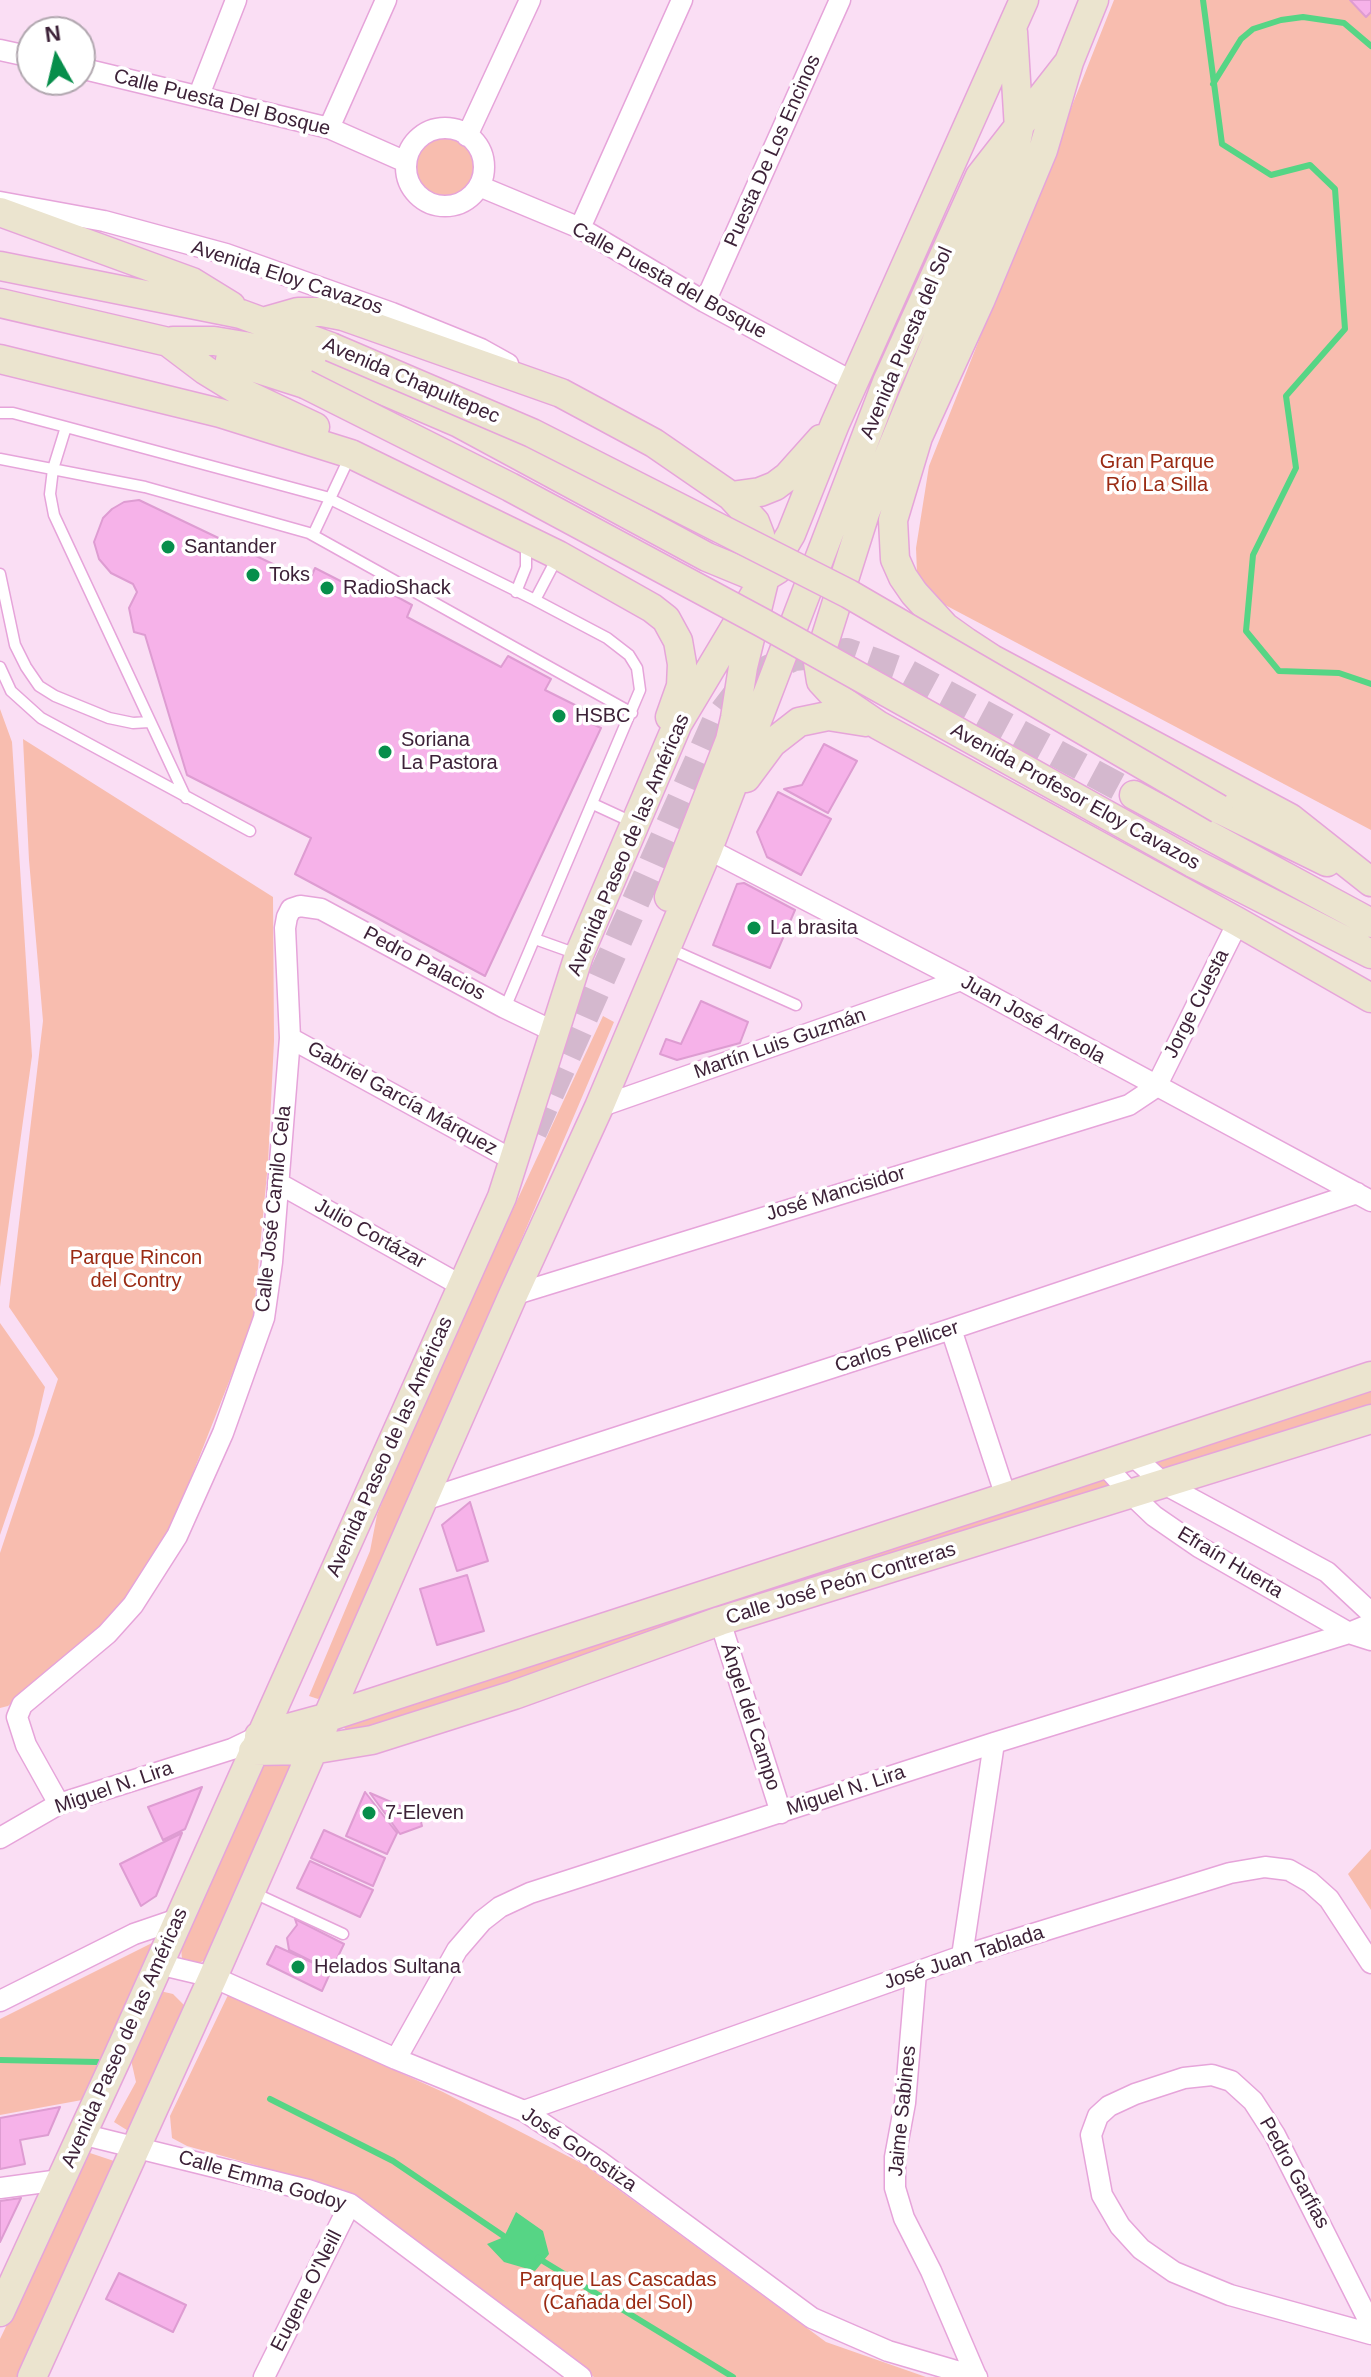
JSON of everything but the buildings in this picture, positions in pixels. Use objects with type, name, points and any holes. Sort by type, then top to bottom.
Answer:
[{"type":"main road","points":[[1094,0],[1069,62],[1043,150],[980,301],[918,437],[893,520],[895,559],[903,577],[945,627],[992,659],[1290,818],[1371,883]]},
{"type":"main road","points":[[1018,12],[1019,129],[1011,168],[865,513],[818,662],[821,681],[834,695],[878,725],[1371,998]]},
{"type":"main road","name":"Avenida Puesta del Sol","points":[[765,577],[791,534],[835,424],[1018,12]]},
{"type":"main road","name":"Avenida Puesta del Sol","points":[[784,640],[831,533],[887,382],[972,193],[991,160],[1019,129],[1069,62]]},
{"type":"main road","points":[[0,212],[192,282],[252,318],[298,312],[343,316],[561,393],[654,443],[731,496],[755,522],[760,535],[765,577],[730,740],[670,892],[659,936],[659,950],[664,952]]},
{"type":"main road","name":"Avenida Chapultepec","points":[[0,266],[252,318],[331,347],[532,433],[849,594],[1219,809],[1371,883]]},
{"type":"main road","points":[[0,303],[169,340],[305,384],[510,487],[784,640],[713,836],[599,1107],[32,2377]]},
{"type":"main road","points":[[169,340],[214,341],[244,346],[345,374],[459,423],[707,557],[744,573],[765,577],[831,533]]},
{"type":"main road","points":[[169,340],[205,370],[241,392],[334,438],[349,453]]},
{"type":"main road","points":[[0,359],[220,413],[349,453],[558,555],[652,608],[666,619],[678,641],[682,664],[681,686],[640,811]]},
{"type":"main road","points":[[731,496],[760,492],[775,486],[835,424]]},
{"type":"main road","name":"Avenida Paseo de las Américas","points":[[0,2312],[178,1919],[248,1745],[502,1197],[579,955],[678,723],[765,577]]},
{"type":"main road","points":[[832,612],[853,603],[869,601],[906,602],[930,609]]},
{"type":"main road","name":"Avenida Profesor Eloy Cavazos","points":[[784,640],[1193,863],[1368,946]]},
{"type":"main road","points":[[748,646],[755,668],[756,721]]},
{"type":"main road","points":[[678,723],[693,709],[709,707],[722,716],[730,740]]},
{"type":"main road","points":[[713,836],[763,753],[799,722],[828,716],[878,725]]},
{"type":"main road","points":[[1134,795],[1368,946]]},
{"type":"main road","name":"Calle José Peón Contreras","points":[[248,1745],[1371,1376]]},
{"type":"main road","name":"Calle José Peón Contreras","points":[[248,1745],[311,1750],[372,1740],[514,1695],[720,1621],[1371,1419]]},
{"type":"street","points":[[199,95],[236,0]]},
{"type":"street","points":[[329,128],[386,0]]},
{"type":"street","points":[[467,136],[530,0]]},
{"type":"street","points":[[580,228],[682,0]]},
{"type":"street","name":"Puesta De Los Encinos","points":[[705,302],[840,0]]},
{"type":"street","name":"Calle Puesta Del Bosque","points":[[96,72],[329,128],[406,162]]},
{"type":"street","points":[[435,130],[457,130],[467,136],[476,143],[484,164],[479,186],[463,202],[452,206],[430,203],[413,189],[406,171],[406,162],[416,142],[435,130]]},
{"type":"street","name":"Calle Puesta del Bosque","points":[[479,186],[580,228],[705,302],[855,383]]},
{"type":"street","name":"Avenida Eloy Cavazos","points":[[0,202],[104,221],[226,254],[327,288],[481,349],[561,393]]},
{"type":"street","name":"Juan José Arreola","points":[[713,836],[961,980],[1364,1197]]},
{"type":"street","name":"Pedro Palacios","points":[[291,909],[300,906],[321,909],[555,1032]]},
{"type":"street","name":"Calle José Camilo Cela","points":[[59,1804],[26,1745],[17,1717],[22,1705],[107,1634],[133,1605],[177,1536],[223,1433],[264,1318],[272,1262],[290,1038],[285,928],[291,909]]},
{"type":"street","name":"Jorge Cuesta","points":[[1156,1087],[1238,922]]},
{"type":"street","name":"Martín Luis Guzmán","points":[[599,1107],[961,980]]},
{"type":"street","name":"Gabriel García Márquez","points":[[290,1038],[513,1160]]},
{"type":"street","name":"José Mancisidor","points":[[513,1295],[1129,1105],[1156,1087]]},
{"type":"street","name":"Julio Cortázar","points":[[278,1183],[462,1286]]},
{"type":"street","name":"Carlos Pellicer","points":[[421,1501],[1364,1197]]},
{"type":"street","points":[[951,1329],[1006,1497]]},
{"type":"street","name":"Efraín Huerta","points":[[1131,1454],[1164,1484],[1327,1572],[1371,1613]]},
{"type":"street","name":"Efraín Huerta","points":[[1104,1464],[1154,1516],[1199,1547],[1349,1633],[1371,1640]]},
{"type":"street","name":"Ángel del Campo","points":[[720,1621],[781,1813]]},
{"type":"street","name":"Miguel N. Lira","points":[[396,2059],[457,1950],[482,1921],[500,1907],[530,1893],[1371,1624]]},
{"type":"street","points":[[962,1956],[994,1743]]},
{"type":"street","name":"Miguel N. Lira","points":[[0,1838],[59,1804],[248,1745]]},
{"type":"street","name":"José Juan Tablada","points":[[524,2111],[962,1956],[1230,1873],[1265,1867],[1289,1870],[1310,1882],[1329,1899],[1371,1963]]},
{"type":"street","points":[[0,2001],[134,1934],[178,1919]]},
{"type":"street","name":"José Gorostiza","points":[[158,1964],[213,1977],[396,2059],[524,2111],[599,2161],[812,2318],[888,2351],[977,2377]]},
{"type":"street","name":"Jaime Sabines","points":[[916,1973],[905,2103],[895,2157],[895,2188],[904,2218],[937,2284],[977,2377]]},
{"type":"street","name":"Pedro Garfias","points":[[1371,2325],[1275,2135],[1253,2101],[1231,2081],[1212,2075],[1184,2078],[1135,2094],[1109,2106],[1098,2116],[1091,2135],[1102,2195],[1120,2226],[1141,2249],[1174,2272],[1230,2295],[1371,2334]]},
{"type":"street","name":"Calle Emma Godoy","points":[[81,2134],[308,2190],[350,2204],[581,2377]]},
{"type":"street","points":[[0,2188],[60,2180]]},
{"type":"street","name":"Eugene O'Neill","points":[[264,2377],[350,2204]]},
{"type":"lane","points":[[0,413],[13,413],[330,499],[535,600],[607,638],[629,655],[637,668],[640,690],[632,713],[505,1008]]},
{"type":"lane","points":[[66,427],[53,469],[50,494],[54,515],[186,798]]},
{"type":"lane","points":[[313,535],[349,453]]},
{"type":"lane","points":[[0,459],[145,487],[313,535],[632,713]]},
{"type":"lane","points":[[516,592],[526,567],[526,540]]},
{"type":"lane","points":[[535,600],[558,555]]},
{"type":"lane","points":[[0,574],[15,645],[39,686],[55,696],[109,718],[133,723],[149,722]]},
{"type":"lane","points":[[0,667],[11,691],[41,718],[250,831]]},
{"type":"lane","points":[[593,804],[640,811]]},
{"type":"lane","points":[[535,939],[579,955]]},
{"type":"lane","points":[[664,952],[796,1005]]},
{"type":"lane","points":[[250,1891],[343,1934]]},
{"type":"green space","name":"Gran Parque Río La Silla","points":[[1114,0],[1371,0],[1371,830],[930,597],[917,573],[916,548],[929,466]]},
{"type":"green space","points":[[445,136],[457,138],[468,145],[475,156],[475,180],[468,191],[457,198],[445,200],[433,198],[422,191],[415,180],[413,168],[415,156],[422,145],[433,138]]},
{"type":"green space","points":[[0,709],[12,742],[32,1056],[0,1287]]},
{"type":"green space","name":"Parque Rincon del Contry","points":[[23,739],[273,897],[274,1041],[268,1163],[253,1321],[172,1526],[120,1610],[8,1706],[0,1708],[0,1553],[58,1379],[9,1307],[43,1021],[29,860]]},
{"type":"green space","points":[[603,1016],[614,1022],[442,1426],[324,1695],[318,1699],[309,1696],[370,1551],[377,1515],[447,1342],[453,1338]]},
{"type":"green space","points":[[0,1323],[45,1387],[34,1435],[0,1535]]},
{"type":"green space","points":[[1371,1389],[1371,1405],[1157,1471],[1151,1456]]},
{"type":"green space","points":[[1104,1470],[1115,1486],[345,1735],[344,1715]]},
{"type":"green space","points":[[267,1755],[297,1755],[206,1959],[196,1965],[187,1963],[182,1959],[181,1948]]},
{"type":"green space","points":[[1371,1849],[1371,1910],[1348,1874]]},
{"type":"green space","points":[[152,1943],[82,2100],[0,2115],[0,2019]]},
{"type":"green space","points":[[160,1991],[173,1994],[185,2006],[130,2132],[114,2122],[136,2082],[131,2060]]},
{"type":"green space","name":"Parque Las Cascadas (Cañada del Sol)","points":[[228,1995],[443,2092],[585,2165],[826,2342],[926,2377],[594,2377],[344,2190],[187,2146],[172,2138],[170,2116]]},
{"type":"green space","points":[[90,2153],[117,2162],[21,2377],[0,2377],[0,2339]]},
{"type":"shaded area","points":[[516,2212],[543,2231],[549,2254],[535,2271],[504,2262],[487,2244],[504,2237]]},
{"type":"waterway","points":[[1203,0],[1222,144],[1271,175],[1310,165],[1335,189],[1345,329],[1286,396],[1296,468],[1253,555],[1246,631],[1279,671],[1339,673],[1371,684]]},
{"type":"waterway","points":[[1213,84],[1241,39],[1253,29],[1281,20],[1303,17],[1344,23],[1371,46]]},
{"type":"waterway","points":[[0,2060],[98,2062]]},
{"type":"waterway","points":[[270,2099],[393,2161],[508,2239]]},
{"type":"waterway","points":[[538,2258],[733,2377]]},
{"type":"tunnel","points":[[533,1132],[716,721],[749,678],[794,657],[847,652],[907,673],[1134,795]]},
{"type":"place","name":"Santander","points":[[168,547]]},
{"type":"place","name":"Toks","points":[[253,575]]},
{"type":"place","name":"RadioShack","points":[[327,588]]},
{"type":"place","name":"HSBC","points":[[559,716]]},
{"type":"place","name":"Soriana La Pastora","points":[[385,752]]},
{"type":"place","name":"La brasita","points":[[754,928]]},
{"type":"place","name":"7-Eleven","points":[[369,1813]]},
{"type":"place","name":"Helados Sultana","points":[[298,1967]]}]
